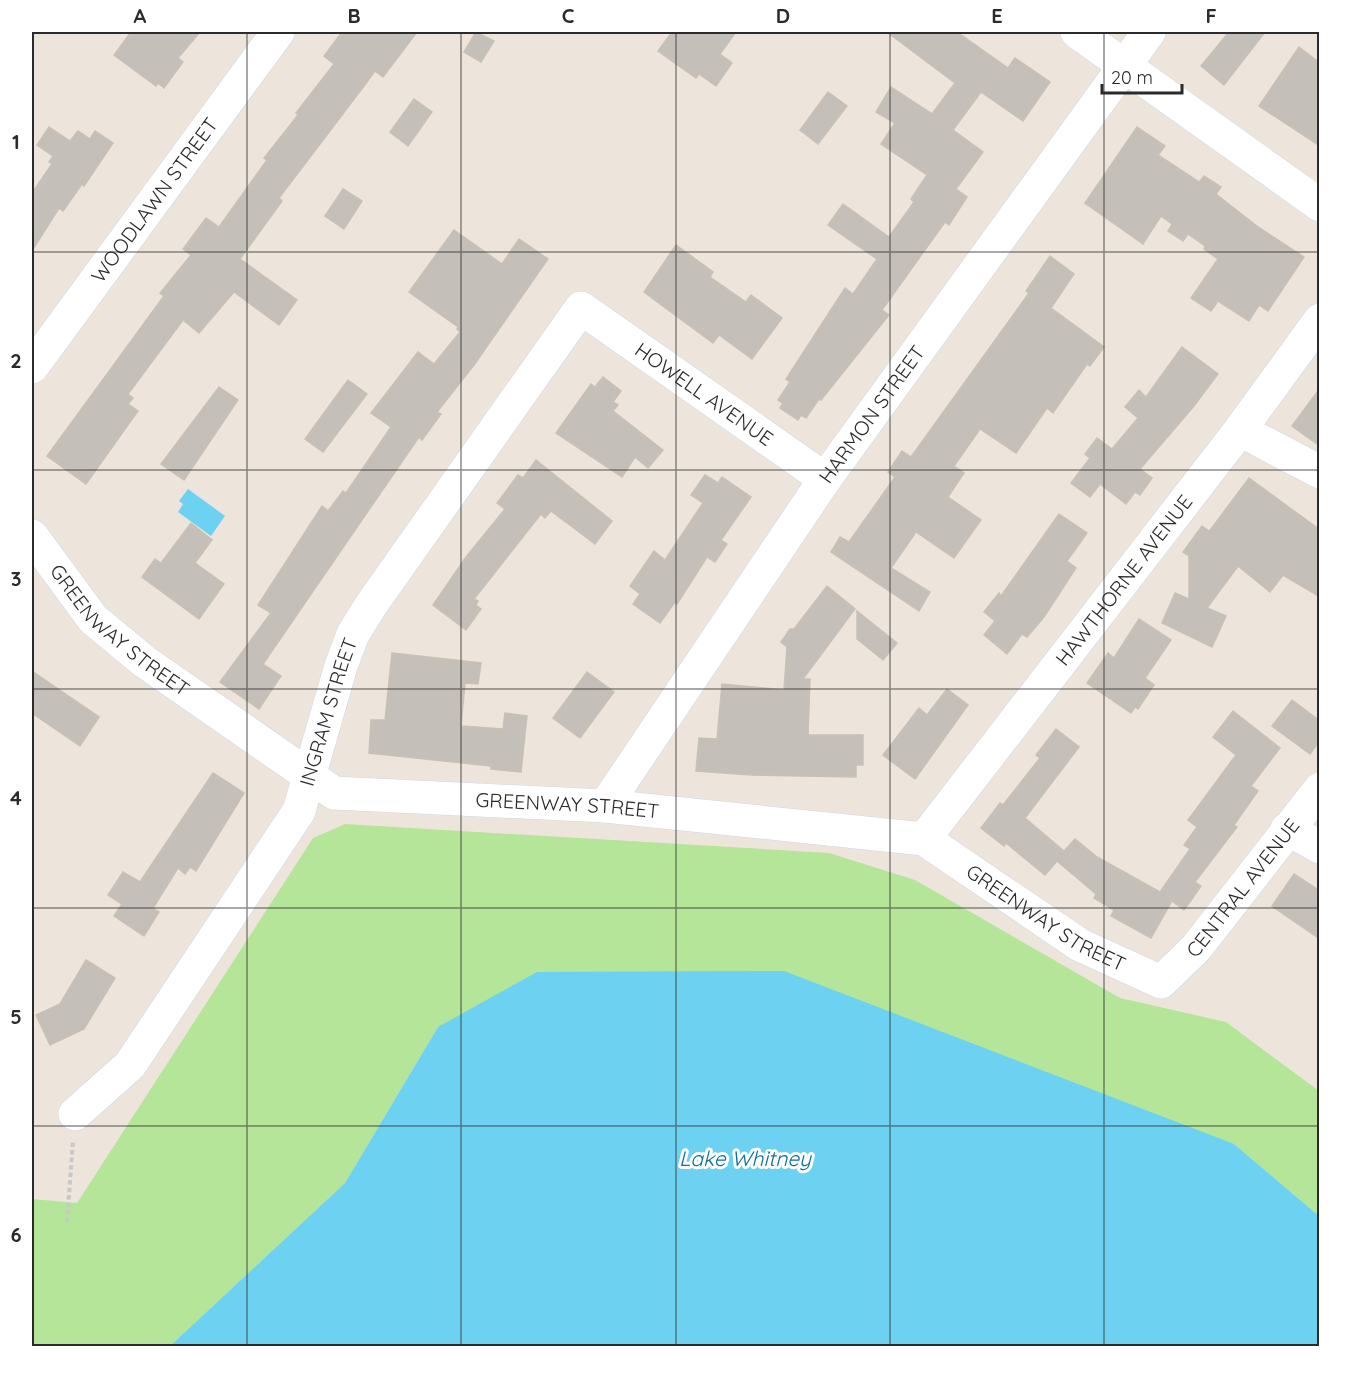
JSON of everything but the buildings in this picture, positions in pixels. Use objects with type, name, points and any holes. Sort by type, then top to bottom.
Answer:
[{"type":"street","name":"WOODLAWN STREET","points":[[32,367],[278,32]]},
{"type":"street","points":[[1077,32],[1320,205]]},
{"type":"street","name":"HARMON STREET","points":[[605,806],[825,479],[1149,32]]},
{"type":"street","name":"HOWELL AVENUE","points":[[581,308],[825,479]]},
{"type":"street","name":"INGRAM STREET","points":[[75,1114],[130,1065],[299,811],[353,634],[377,595],[581,308]]},
{"type":"street","name":"HAWTHORNE AVENUE","points":[[924,839],[1240,430],[1320,320]]},
{"type":"street","points":[[1240,430],[1320,472]]},
{"type":"street","name":"GREENWAY STREET","points":[[32,536],[93,619],[145,662],[309,778],[334,793],[605,806],[924,839],[1080,945],[1161,982]]},
{"type":"street","name":"CENTRAL AVENUE","points":[[1161,982],[1197,948],[1320,789]]},
{"type":"street","points":[[1287,829],[1320,847]]},
{"type":"path","points":[[67,1222],[75,1114]]},
{"type":"green space","points":[[345,824],[829,853],[915,880],[1120,998],[1226,1022],[1319,1091],[1319,1216],[1234,1144],[438,1027],[345,1183],[170,1346],[32,1346],[32,1199],[77,1203],[313,838]]},
{"type":"water","points":[[188,489],[225,516],[211,536],[178,512],[183,504],[179,501]]},
{"type":"water","name":"Lake Whitney","points":[[784,971],[1234,1144],[1319,1216],[1319,1346],[170,1346],[345,1183],[438,1027],[537,972]]}]
